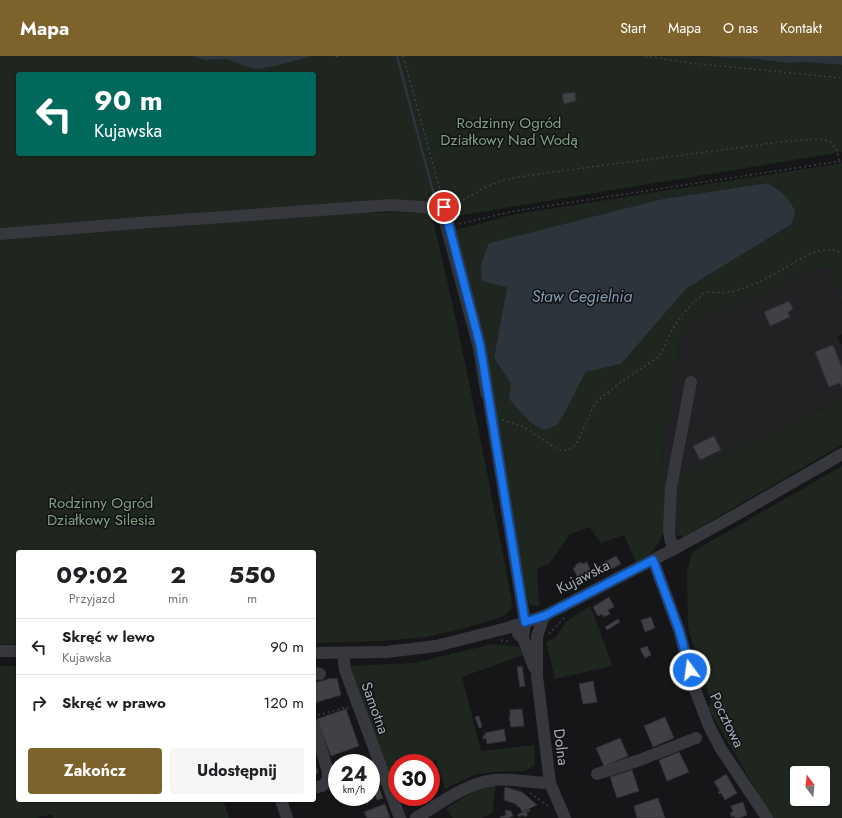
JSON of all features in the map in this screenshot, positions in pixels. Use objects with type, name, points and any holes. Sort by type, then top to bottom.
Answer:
[{"type":"street","points":[[0,234],[383,206],[444,207],[480,345],[525,622],[536,636]]},
{"type":"street","points":[[674,549],[669,531],[671,487],[691,382]]},
{"type":"street","name":"Kujawska","points":[[316,653],[386,652],[436,646],[507,628],[544,616],[674,549],[842,454]]},
{"type":"street","name":"Pocztowa","points":[[653,560],[679,630],[694,687],[709,726],[722,749],[767,818]]},
{"type":"street","name":"Dolna","points":[[544,616],[536,636],[537,676],[550,783],[565,818]]},
{"type":"street","name":"Dolna","points":[[525,622],[523,638],[537,676]]},
{"type":"street","points":[[507,628],[523,638]]},
{"type":"street","points":[[0,651],[16,651]]},
{"type":"street","name":"Samotna","points":[[343,653],[344,670],[362,733],[400,818]]},
{"type":"street","points":[[316,732],[328,772],[328,781],[322,786],[316,788]]},
{"type":"street","points":[[597,774],[637,762],[696,738]]},
{"type":"street","points":[[416,818],[471,785],[492,780],[550,783]]},
{"type":"street","points":[[282,802],[286,818]]},
{"type":"path","points":[[403,56],[444,207],[454,204],[484,188],[504,180],[789,141],[817,139],[830,141],[837,150],[841,161],[514,211],[450,226]]},
{"type":"path","points":[[645,56],[690,63],[842,78]]},
{"type":"path","points":[[492,418],[510,421],[522,426],[557,450],[571,449],[578,441],[595,403],[621,382],[662,354],[669,336],[680,316],[704,293],[727,292],[744,288],[779,272],[811,254],[831,249],[842,253]]},
{"type":"path","points":[[316,716],[347,707],[350,714]]},
{"type":"shaded area","points":[[832,266],[842,303],[842,334],[837,336],[839,342],[842,344],[842,400],[677,476],[660,472],[681,335],[687,321],[782,288],[780,280]]},
{"type":"green space","points":[[0,56],[192,56],[204,60],[227,59],[247,67],[258,69],[313,56],[698,56],[757,59],[787,63],[805,62],[842,65],[842,152],[433,221],[465,363],[512,601],[511,610],[504,616],[469,627],[427,637],[382,641],[316,643],[316,550],[16,550],[16,644],[0,644],[0,240],[337,214],[403,212],[420,213],[418,201],[0,228]]},
{"type":"green space","points":[[842,163],[842,303],[831,266],[781,280],[782,288],[687,321],[690,331],[681,335],[660,472],[666,473],[664,529],[660,540],[651,553],[636,562],[624,535],[601,543],[589,527],[570,534],[549,564],[537,569],[539,607],[529,604],[455,230],[516,214]],"holes":[[[768,183],[784,194],[792,224],[687,288],[621,364],[586,372],[558,425],[511,384],[494,358],[507,287],[663,199]]]},
{"type":"green space","points":[[842,400],[842,445],[685,536],[678,536],[674,531],[677,476]]},
{"type":"green space","points":[[842,466],[842,818],[772,818],[708,708],[711,703],[688,628],[687,572],[692,552]]},
{"type":"green space","points":[[590,606],[612,666],[555,679],[546,642],[556,637],[567,621]]},
{"type":"green space","points":[[493,644],[518,647],[523,655],[462,677],[481,751],[534,745],[535,765],[525,771],[492,772],[474,775],[445,789],[440,773],[440,754],[388,754],[388,775],[348,666],[414,663]]},
{"type":"green space","points":[[0,666],[16,666],[16,802],[224,802],[229,818],[53,818],[52,814],[37,818],[0,818]]},
{"type":"green space","points":[[496,784],[492,813],[482,818],[453,818],[446,808],[474,791]]},
{"type":"water","points":[[192,56],[313,56],[258,69],[247,67],[227,59],[204,60]]},
{"type":"water","points":[[698,56],[842,56],[842,65],[805,62],[787,63],[757,59]]},
{"type":"water","name":"Staw Cegielnia","points":[[768,183],[784,194],[795,210],[792,224],[687,288],[621,364],[586,372],[558,425],[544,430],[530,422],[509,399],[511,384],[494,358],[507,287],[482,281],[481,265],[489,243],[663,199]]},
{"type":"building","points":[[575,92],[576,101],[564,104],[562,94]]},
{"type":"building","points":[[789,301],[793,309],[788,312],[790,317],[770,326],[764,312]]},
{"type":"building","points":[[833,345],[842,367],[842,388],[840,383],[829,387],[815,352]]},
{"type":"building","points":[[714,436],[721,450],[700,460],[693,446]]},
{"type":"building","points":[[616,556],[621,564],[605,572],[601,564]]},
{"type":"building","points":[[581,562],[582,564],[587,562],[591,572],[578,578],[573,568]]},
{"type":"building","points":[[609,597],[614,607],[608,610],[610,614],[604,617],[602,614],[598,616],[593,607]]},
{"type":"building","points":[[651,617],[655,628],[645,632],[641,620]]},
{"type":"building","points":[[618,619],[620,622],[607,630],[605,627]]},
{"type":"building","points":[[647,646],[651,655],[645,658],[640,649]]},
{"type":"building","points":[[522,666],[525,686],[520,687],[517,667]]},
{"type":"building","points":[[337,678],[341,695],[316,702],[316,682]]},
{"type":"building","points":[[593,681],[597,702],[583,704],[579,684]]},
{"type":"building","points":[[346,709],[359,746],[337,754],[330,754],[317,719]]},
{"type":"building","points":[[522,709],[524,726],[511,727],[509,717],[510,710]]},
{"type":"building","points":[[479,716],[482,727],[479,728],[475,717]]},
{"type":"building","points":[[665,717],[674,738],[653,747],[644,726]]},
{"type":"building","points":[[504,729],[506,741],[487,744],[486,738],[483,739],[485,733]]},
{"type":"building","points":[[620,738],[628,756],[604,766],[596,748]]},
{"type":"building","points":[[679,752],[689,772],[667,781],[659,760]]},
{"type":"building","points":[[632,770],[639,791],[617,798],[610,777]]},
{"type":"building","points":[[726,774],[737,793],[725,800],[721,793],[719,794],[718,792],[720,791],[714,782]]},
{"type":"building","points":[[505,787],[522,792],[537,805],[522,812],[520,807],[516,804],[504,800]]},
{"type":"building","points":[[380,791],[383,798],[380,799]]},
{"type":"building","points":[[658,798],[665,818],[637,818],[634,806]]},
{"type":"building","points":[[743,802],[747,815],[739,818],[735,818],[734,816],[732,817],[730,813],[733,812],[731,806]]},
{"type":"building","points":[[385,804],[390,818],[367,818],[364,812]]},
{"type":"building","points":[[529,809],[530,811],[526,812],[528,815],[524,817],[523,815],[519,817],[517,815]]},
{"type":"building","points":[[505,811],[511,811],[513,816],[509,818],[501,818],[500,817],[506,815]]},
{"type":"waterway","points":[[397,56],[436,203]]},
{"type":"waterway","points":[[438,214],[474,348],[482,396]]},
{"type":"route","points":[[444,207],[480,345],[525,622],[544,616],[653,560],[679,630],[690,670]]},
{"type":"park label","name":"Rodzinny Ogród Działkowy Nad Wodą","points":[[509,132]]},
{"type":"park label","name":"Rodzinny Ogród Działkowy Silesia","points":[[101,512]]}]
